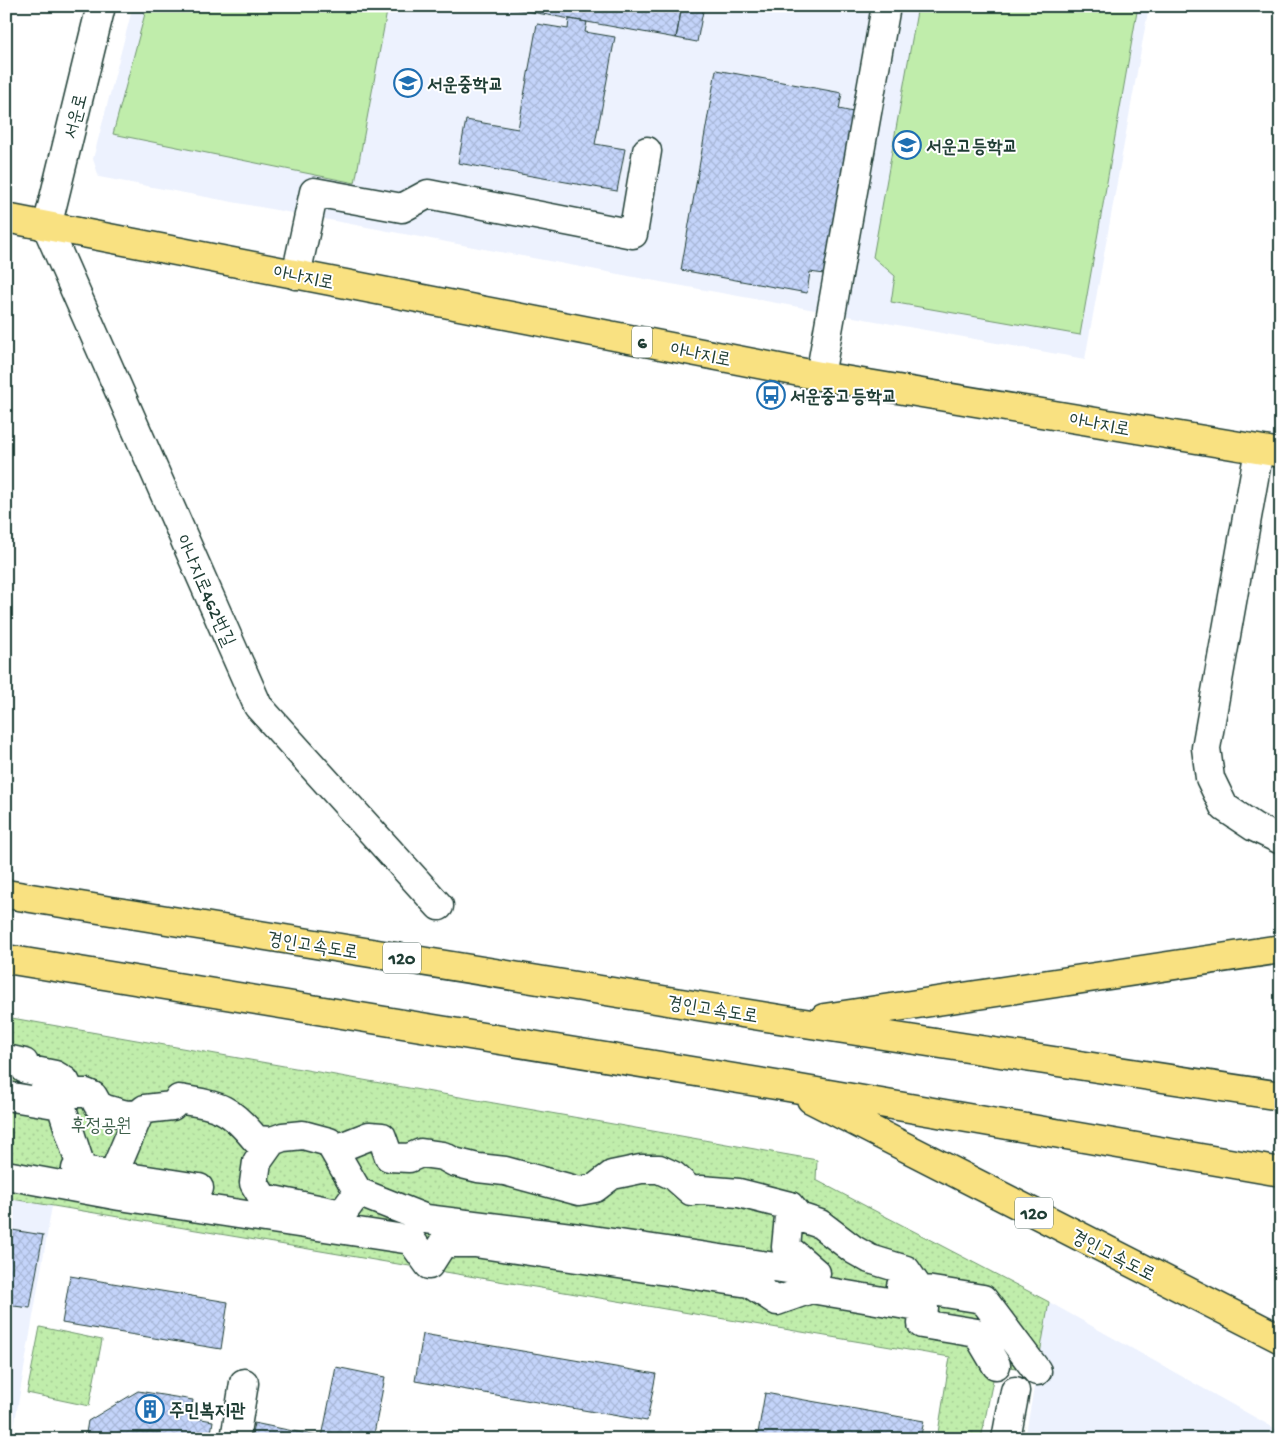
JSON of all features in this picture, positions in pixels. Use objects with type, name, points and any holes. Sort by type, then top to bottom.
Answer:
[{"type":"main road","name":"아나지로","points":[[6,218],[820,376],[1270,451]]},
{"type":"main road","name":"경인고속도로","points":[[6,894],[798,1022],[1281,1096]]},
{"type":"main road","name":"경인고속도로","points":[[798,1022],[1281,949]]},
{"type":"main road","name":"경인고속도로","points":[[6,959],[788,1087],[1281,1172]]},
{"type":"main road","name":"경인고속도로","points":[[788,1087],[1281,1339]]},
{"type":"street","name":"서운로","points":[[47,226],[101,6]]},
{"type":"street","points":[[820,376],[886,6]]},
{"type":"street","points":[[296,275],[314,192],[402,208],[428,194],[633,234],[648,150]]},
{"type":"street","name":"아나지로462번길","points":[[47,226],[258,706],[439,906]]},
{"type":"street","points":[[1270,451],[1206,748],[1210,778],[1224,807],[1254,827],[1281,840]]},
{"type":"street","points":[[6,1059],[24,1063],[26,1069],[55,1075],[65,1081],[71,1093],[86,1093],[93,1096],[98,1104],[105,1109],[126,1115],[139,1114]]},
{"type":"street","points":[[6,1067],[17,1070],[58,1090],[82,1170]]},
{"type":"street","points":[[6,1096],[61,1105]]},
{"type":"street","points":[[113,1175],[139,1114],[145,1109],[172,1106],[180,1099],[212,1105],[224,1110],[243,1124],[256,1140],[272,1141],[283,1137],[303,1135],[329,1142],[336,1149],[369,1136],[382,1137],[389,1157],[409,1158],[421,1153],[443,1156],[462,1164],[505,1172],[579,1191],[595,1188],[612,1175],[641,1169],[658,1169],[674,1176],[692,1191],[739,1193],[790,1206],[799,1217],[820,1224],[854,1250],[870,1259],[906,1270],[919,1289]]},
{"type":"street","points":[[262,1198],[254,1182],[257,1162],[272,1141]]},
{"type":"street","points":[[329,1142],[358,1192],[426,1220],[579,1238],[983,1299],[1037,1371]]},
{"type":"street","points":[[6,1159],[262,1198],[342,1214],[358,1192]]},
{"type":"street","points":[[6,1175],[120,1196],[411,1240],[429,1266],[443,1243],[475,1243],[749,1283],[777,1301],[811,1289],[924,1308],[922,1324],[977,1333],[996,1365]]},
{"type":"street","points":[[790,1206],[786,1247],[815,1273]]},
{"type":"street","points":[[235,1439],[244,1382]]},
{"type":"street","points":[[1006,1439],[1015,1392]]},
{"type":"shaded area","points":[[133,6],[1149,6],[1085,359],[99,177],[93,159]]},
{"type":"shaded area","points":[[6,1198],[52,1206],[12,1439],[6,1439]]},
{"type":"shaded area","points":[[1049,1302],[1281,1432],[1281,1439],[1025,1439]]},
{"type":"green space","points":[[147,6],[388,6],[355,183],[113,134]]},
{"type":"green space","points":[[918,6],[1138,6],[1080,335],[891,302],[895,276],[873,257]]},
{"type":"green space","name":"후정공원","points":[[6,1017],[817,1160],[816,1180],[1049,1302],[1037,1371],[996,1365],[981,1439],[937,1439],[950,1357],[6,1198]]},
{"type":"green space","points":[[40,1327],[102,1340],[89,1406],[27,1393]]},
{"type":"building","points":[[498,6],[682,6],[676,38]]},
{"type":"building","points":[[682,6],[704,6],[697,42],[676,38]]},
{"type":"building","points":[[569,19],[587,22],[585,32],[615,37],[595,144],[625,149],[617,191],[458,163],[466,120],[518,129],[537,24],[568,29]]},
{"type":"building","points":[[716,70],[842,93],[839,109],[853,112],[824,274],[810,272],[807,293],[681,270]]},
{"type":"building","points":[[6,1229],[43,1235],[30,1308],[6,1305]]},
{"type":"building","points":[[70,1276],[228,1302],[221,1349],[62,1323]]},
{"type":"building","points":[[423,1334],[656,1374],[647,1421],[415,1381]]},
{"type":"building","points":[[336,1367],[385,1377],[373,1439],[251,1439],[254,1423],[322,1437]]},
{"type":"building","points":[[6,1368],[12,1369],[6,1403]]},
{"type":"building","name":"주민복지관","points":[[138,1391],[193,1400],[190,1417],[213,1421],[210,1439],[85,1439],[88,1421]]},
{"type":"building","points":[[765,1393],[924,1421],[920,1439],[757,1439]]},
{"type":"building","points":[[703,1432],[736,1439],[702,1439]]},
{"type":"place","name":"서운중학교","points":[[408,83]]},
{"type":"place","name":"서운고등학교","points":[[907,145]]},
{"type":"place","name":"서운중고등학교","points":[[771,395]]},
{"type":"place","name":"주민복지관","points":[[150,1409]]}]
